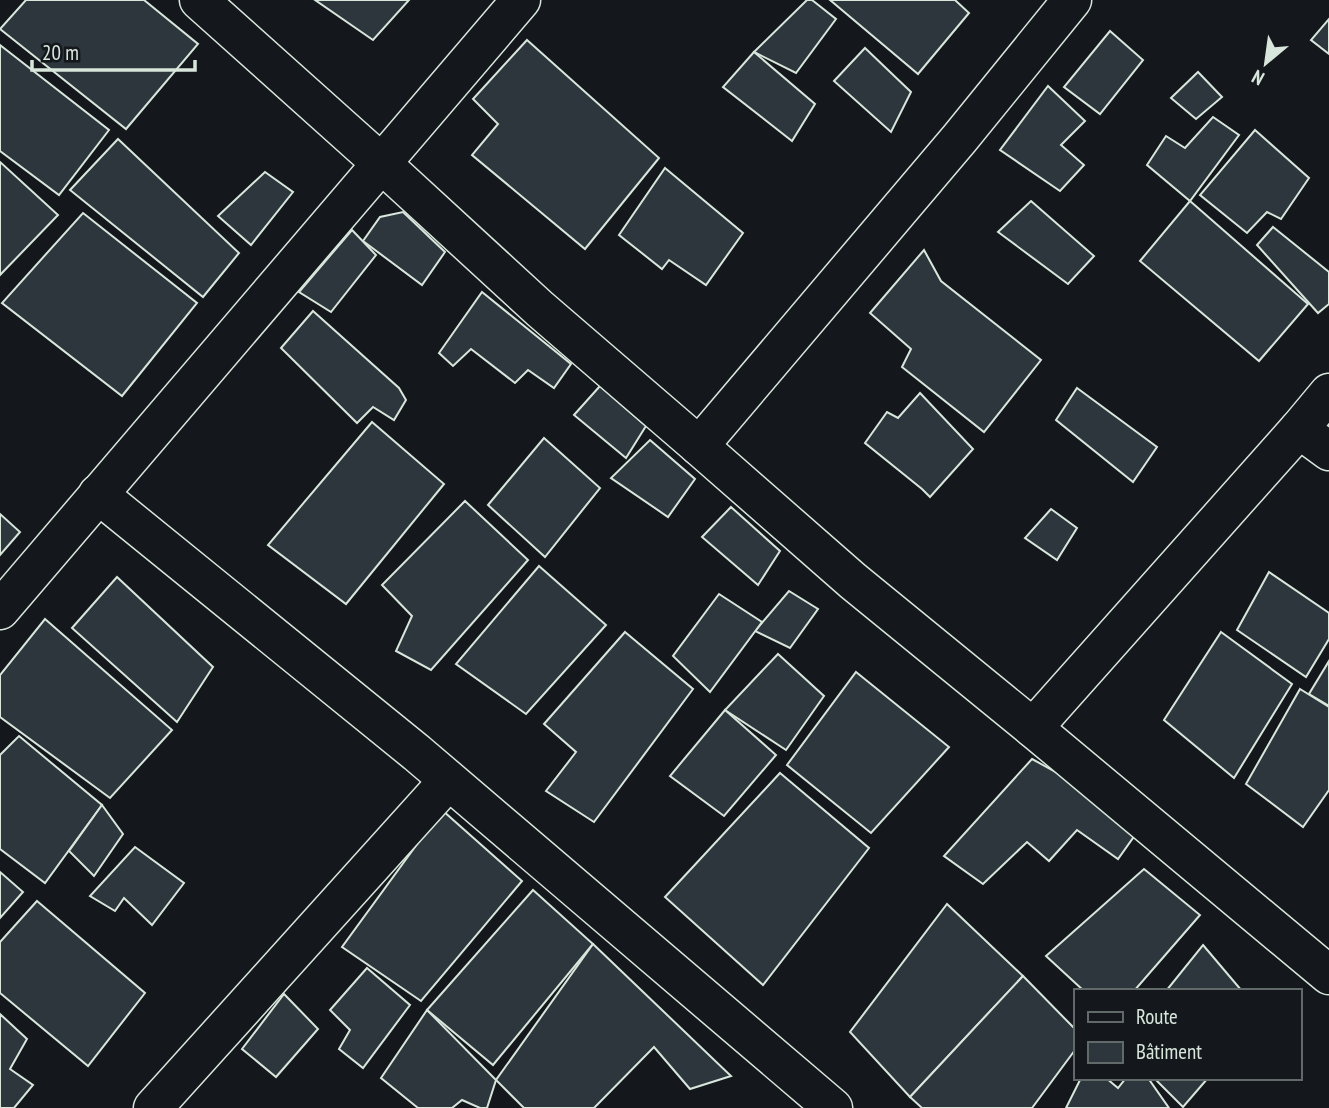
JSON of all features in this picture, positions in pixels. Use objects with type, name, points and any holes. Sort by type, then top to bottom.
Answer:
[{"type":"street","points":[[199,0],[540,309],[853,581],[1329,975]]},
{"type":"street","points":[[0,610],[521,0]]},
{"type":"street","points":[[699,446],[960,138],[1072,0]]},
{"type":"street","points":[[1033,728],[1329,393]]},
{"type":"street","points":[[1299,429],[1329,451]]},
{"type":"street","points":[[98,494],[417,753],[833,1108]]},
{"type":"street","points":[[164,1105],[448,781]]},
{"type":"building","points":[[26,0],[144,0],[198,44],[126,129],[0,29]]},
{"type":"building","points":[[315,0],[409,0],[373,40]]},
{"type":"building","points":[[807,0],[812,0],[836,19],[796,73],[754,52]]},
{"type":"building","points":[[830,0],[955,0],[969,13],[918,74]]},
{"type":"building","points":[[1329,19],[1329,54],[1311,40]]},
{"type":"building","points":[[1110,31],[1143,60],[1100,114],[1064,87]]},
{"type":"building","points":[[527,40],[659,158],[585,249],[472,155],[498,124],[473,99]]},
{"type":"building","points":[[0,45],[109,130],[59,195],[0,151]]},
{"type":"building","points":[[865,48],[911,92],[891,132],[834,81]]},
{"type":"building","points":[[754,52],[815,104],[792,141],[723,87]]},
{"type":"building","points":[[1198,72],[1222,97],[1196,119],[1171,98]]},
{"type":"building","points":[[1048,86],[1085,121],[1061,145],[1084,165],[1060,191],[1000,150]]},
{"type":"building","points":[[1213,117],[1239,135],[1190,201],[1147,165],[1166,136],[1185,148]]},
{"type":"building","points":[[1255,130],[1309,178],[1281,219],[1267,212],[1247,233],[1200,195]]},
{"type":"building","points":[[118,139],[239,253],[203,297],[70,190]]},
{"type":"building","points":[[0,162],[58,215],[0,275]]},
{"type":"building","points":[[665,168],[743,233],[706,285],[669,260],[662,269],[619,235]]},
{"type":"building","points":[[265,172],[293,192],[251,245],[218,216]]},
{"type":"building","points":[[1031,201],[1094,256],[1068,284],[998,232]]},
{"type":"building","points":[[1190,201],[1308,304],[1259,361],[1140,261]]},
{"type":"building","points":[[403,212],[445,252],[422,285],[363,241],[380,217]]},
{"type":"building","points":[[83,213],[197,303],[122,396],[2,303]]},
{"type":"building","points":[[1273,227],[1329,272],[1329,304],[1318,313],[1257,245]]},
{"type":"building","points":[[352,230],[376,255],[331,312],[299,292]]},
{"type":"building","points":[[924,250],[941,281],[1041,360],[984,432],[902,367],[911,349],[870,313]]},
{"type":"building","points":[[482,292],[571,364],[554,388],[528,370],[515,383],[471,349],[453,366],[439,353]]},
{"type":"building","points":[[313,311],[399,388],[406,400],[394,420],[373,407],[357,423],[281,348]]},
{"type":"building","points":[[600,386],[646,426],[626,458],[574,415]]},
{"type":"building","points":[[1077,388],[1157,447],[1133,482],[1056,420]]},
{"type":"building","points":[[920,393],[973,449],[930,497],[865,443],[887,412],[898,418]]},
{"type":"building","points":[[372,422],[444,484],[346,604],[268,545]]},
{"type":"building","points":[[544,438],[600,488],[545,557],[488,505]]},
{"type":"building","points":[[650,440],[695,479],[668,517],[611,478]]},
{"type":"building","points":[[465,501],[528,560],[431,670],[396,651],[412,616],[382,585]]},
{"type":"building","points":[[731,507],[780,551],[758,585],[702,537]]},
{"type":"building","points":[[1051,509],[1077,528],[1057,560],[1025,538]]},
{"type":"building","points":[[0,514],[20,532],[0,555]]},
{"type":"building","points":[[539,566],[606,625],[526,714],[456,664]]},
{"type":"building","points":[[1269,572],[1329,613],[1329,639],[1306,677],[1237,630]]},
{"type":"building","points":[[117,577],[213,667],[177,722],[72,628]]},
{"type":"building","points":[[789,591],[818,609],[790,648],[755,631]]},
{"type":"building","points":[[719,594],[762,622],[710,692],[673,656]]},
{"type":"building","points":[[45,619],[172,730],[110,798],[0,717],[0,675]]},
{"type":"building","points":[[625,632],[693,689],[594,822],[546,791],[576,752],[544,724]]},
{"type":"building","points":[[1221,632],[1292,684],[1234,778],[1164,720]]},
{"type":"building","points":[[778,654],[824,696],[786,750],[725,710]]},
{"type":"building","points":[[1329,661],[1329,706],[1309,694]]},
{"type":"building","points":[[856,672],[949,747],[871,833],[787,765]]},
{"type":"building","points":[[1300,689],[1329,707],[1329,790],[1303,827],[1246,784]]},
{"type":"building","points":[[725,710],[776,755],[724,816],[670,776]]},
{"type":"building","points":[[19,736],[102,805],[45,883],[0,849],[0,755]]},
{"type":"building","points":[[1032,759],[1145,821],[1118,859],[1077,830],[1049,861],[1027,842],[983,884],[944,856]]},
{"type":"building","points":[[780,773],[869,848],[763,985],[665,897]]},
{"type":"building","points":[[102,805],[123,834],[94,876],[69,851]]},
{"type":"building","points":[[442,810],[522,881],[421,1001],[342,947]]},
{"type":"building","points":[[135,847],[184,883],[152,925],[124,898],[115,911],[90,896]]},
{"type":"building","points":[[1144,869],[1200,915],[1136,989],[1082,989],[1046,956]]},
{"type":"building","points":[[0,872],[23,892],[0,918]]},
{"type":"building","points":[[533,890],[593,944],[493,1065],[427,1010]]},
{"type":"building","points":[[37,901],[145,993],[88,1066],[0,993],[0,942]]},
{"type":"building","points":[[947,904],[1023,976],[910,1097],[850,1032]]},
{"type":"building","points":[[593,944],[731,1076],[690,1089],[654,1047],[594,1108],[524,1108],[496,1080]]},
{"type":"building","points":[[1203,945],[1240,989],[1168,989]]},
{"type":"building","points":[[367,968],[410,1005],[363,1068],[339,1049],[350,1030],[330,1010]]},
{"type":"building","points":[[1023,976],[1074,1028],[1074,1051],[1032,1108],[922,1108],[910,1097]]},
{"type":"building","points":[[284,994],[318,1029],[276,1077],[242,1049]]},
{"type":"building","points":[[427,1010],[496,1080],[487,1108],[480,1108],[462,1100],[452,1108],[418,1108],[381,1078]]},
{"type":"building","points":[[0,1014],[27,1039],[10,1069],[33,1085],[14,1108],[0,1108]]},
{"type":"building","points":[[1080,1080],[1108,1080],[1118,1088],[1124,1080],[1149,1080],[1169,1108],[1066,1108]]},
{"type":"building","points":[[1156,1080],[1206,1080],[1183,1107]]}]
